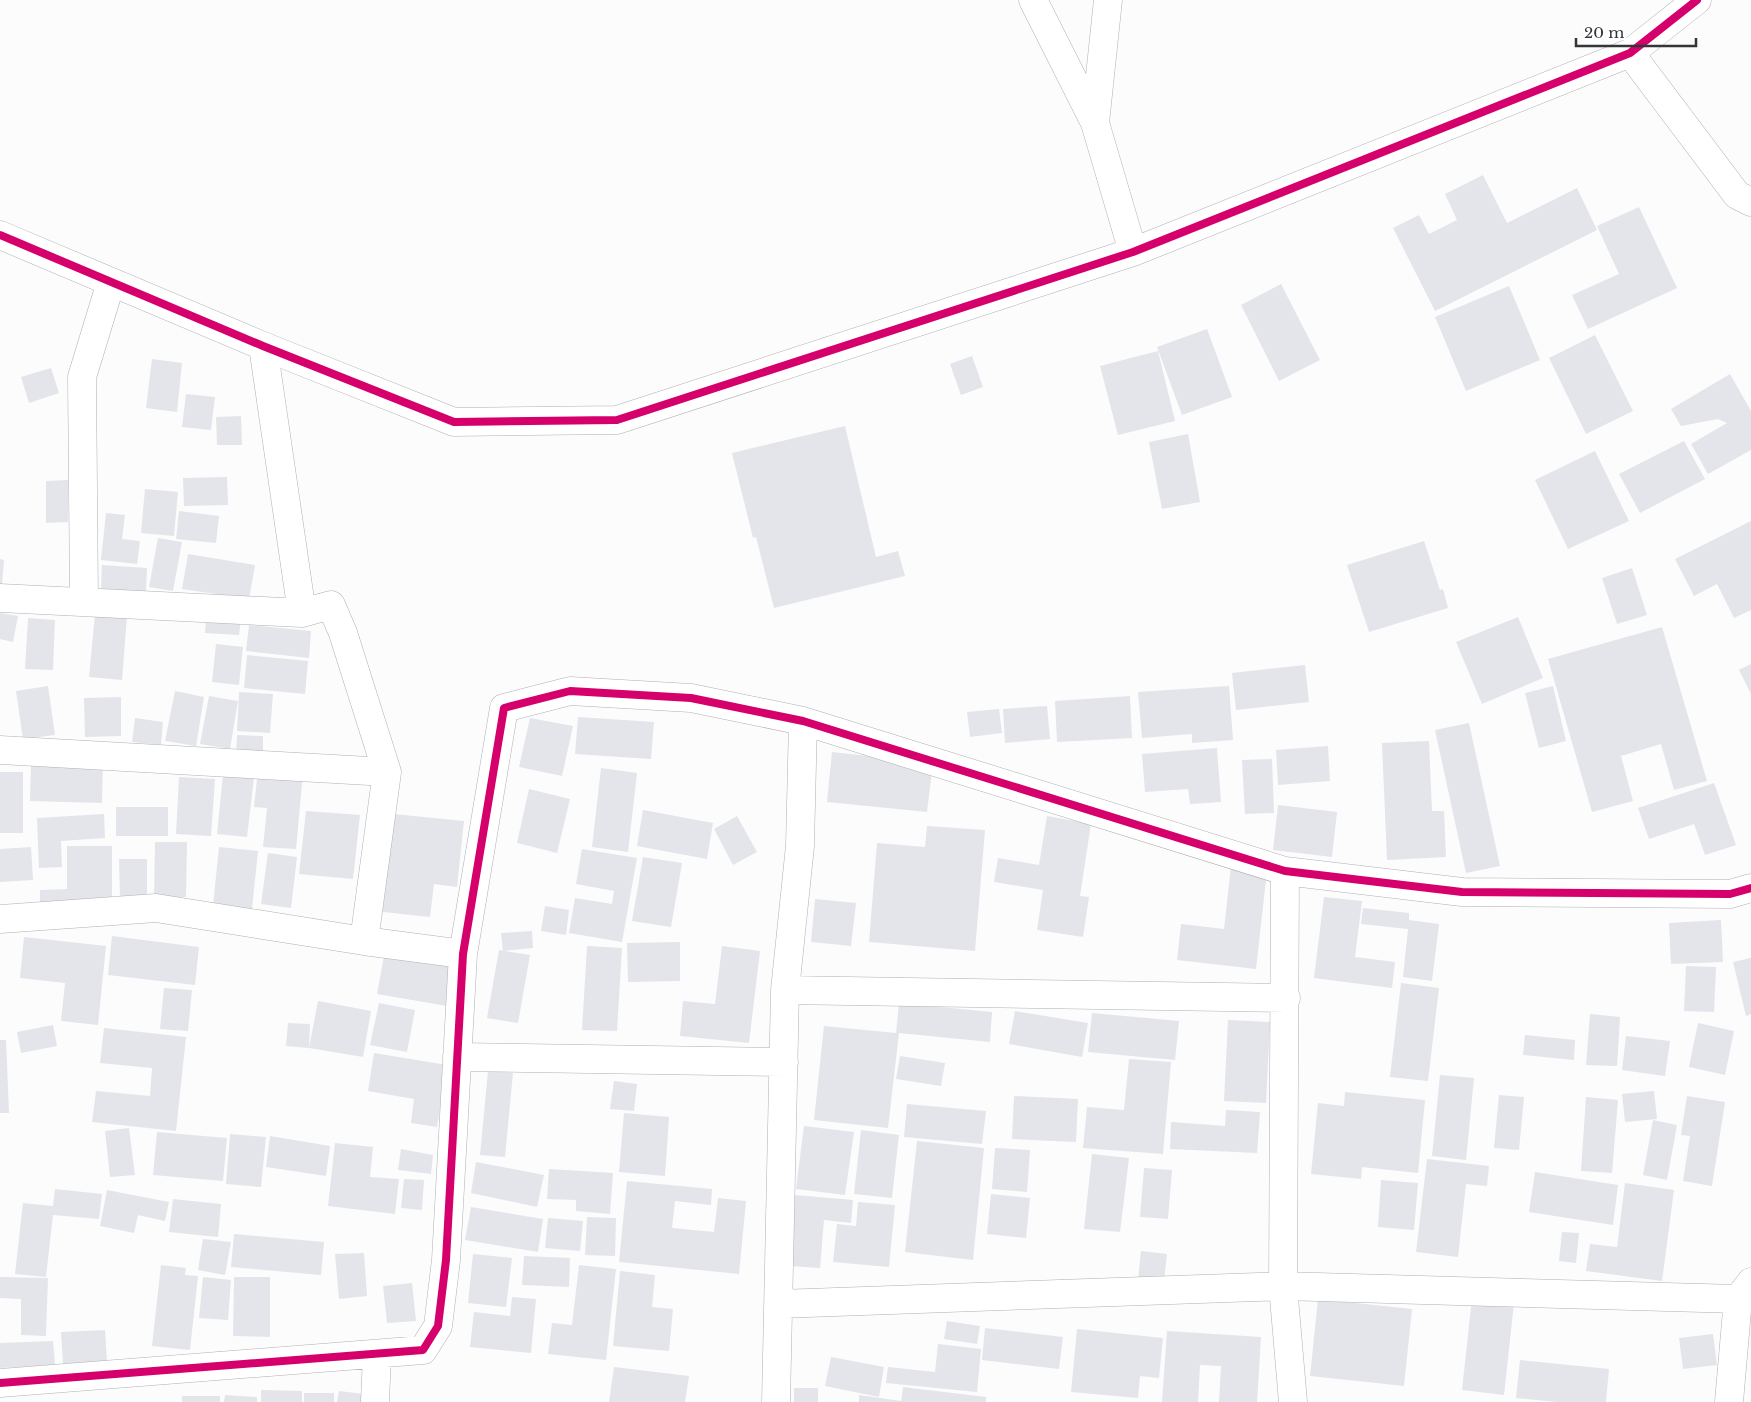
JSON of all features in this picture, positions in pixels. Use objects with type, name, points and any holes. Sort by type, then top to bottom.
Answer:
[{"type":"street","points":[[1033,0],[1095,123],[1133,252]]},
{"type":"street","points":[[1095,123],[1108,0]]},
{"type":"street","points":[[0,235],[263,346],[454,422],[617,420],[1133,252],[1630,54],[1697,0]]},
{"type":"street","points":[[1630,54],[1737,195],[1751,202]]},
{"type":"street","points":[[84,601],[82,377],[111,282]]},
{"type":"street","points":[[263,346],[302,613]]},
{"type":"street","points":[[0,598],[302,613],[331,605],[343,633],[387,772],[364,941]]},
{"type":"street","points":[[0,1383],[423,1350],[438,1326],[446,1260],[463,954],[504,708],[570,691],[691,698],[803,721],[1285,871],[1462,892],[1730,894],[1751,888]]},
{"type":"street","points":[[776,1402],[785,990],[800,846],[803,721]]},
{"type":"street","points":[[0,750],[387,772]]},
{"type":"street","points":[[1285,871],[1286,998],[1283,1286],[1293,1402]]},
{"type":"street","points":[[0,919],[156,908],[364,941],[463,954]]},
{"type":"street","points":[[785,990],[1286,998]]},
{"type":"street","points":[[457,1057],[784,1062]]},
{"type":"street","points":[[779,1304],[1283,1286],[1745,1290],[1729,1402]]},
{"type":"street","points":[[375,1402],[377,1355]]},
{"type":"building","points":[[1483,175],[1507,223],[1577,188],[1597,230],[1435,311],[1393,228],[1419,215],[1429,234],[1457,220],[1445,194]]},
{"type":"building","points":[[1639,207],[1677,288],[1588,329],[1572,295],[1619,274],[1597,226]]},
{"type":"building","points":[[1281,284],[1320,360],[1279,381],[1241,305]]},
{"type":"building","points":[[1509,286],[1540,360],[1466,391],[1435,317]]},
{"type":"building","points":[[1207,329],[1232,397],[1182,415],[1157,347]]},
{"type":"building","points":[[1595,335],[1633,411],[1586,434],[1549,358]]},
{"type":"building","points":[[1158,351],[1175,421],[1118,435],[1100,366]]},
{"type":"building","points":[[972,356],[983,387],[961,395],[950,364]]},
{"type":"building","points":[[152,359],[182,363],[177,412],[146,408]]},
{"type":"building","points":[[51,368],[59,393],[29,403],[21,377]]},
{"type":"building","points":[[1730,374],[1751,411],[1751,450],[1708,474],[1691,444],[1727,423],[1718,419],[1681,426],[1671,409]]},
{"type":"building","points":[[186,394],[215,397],[211,430],[182,427]]},
{"type":"building","points":[[241,416],[242,445],[217,445],[216,417]]},
{"type":"building","points":[[845,426],[876,557],[898,551],[905,576],[774,608],[756,537],[753,538],[732,453]]},
{"type":"building","points":[[1188,434],[1200,502],[1162,509],[1149,442]]},
{"type":"building","points":[[1684,441],[1705,479],[1640,513],[1619,474]]},
{"type":"building","points":[[1595,451],[1629,521],[1568,549],[1535,480]]},
{"type":"building","points":[[227,477],[228,505],[184,506],[183,478]]},
{"type":"building","points":[[68,480],[68,522],[46,523],[46,481]]},
{"type":"building","points":[[145,489],[178,492],[174,536],[141,533]]},
{"type":"building","points":[[179,511],[219,516],[216,543],[176,539]]},
{"type":"building","points":[[106,513],[125,515],[122,539],[140,541],[137,564],[101,560]]},
{"type":"building","points":[[1751,521],[1751,610],[1734,618],[1717,584],[1694,596],[1675,559]]},
{"type":"building","points":[[158,538],[182,542],[173,591],[149,587]]},
{"type":"building","points":[[1424,541],[1440,590],[1443,589],[1448,608],[1369,632],[1347,565]]},
{"type":"building","points":[[188,554],[255,565],[249,599],[182,589]]},
{"type":"building","points":[[0,559],[4,560],[1,596],[0,596]]},
{"type":"building","points":[[102,565],[147,568],[146,592],[101,589]]},
{"type":"building","points":[[1632,568],[1647,615],[1617,624],[1602,578]]},
{"type":"building","points":[[207,608],[242,611],[239,635],[205,633]]},
{"type":"building","points":[[0,613],[18,616],[13,642],[0,639]]},
{"type":"building","points":[[95,614],[127,616],[122,680],[89,677]]},
{"type":"building","points":[[1518,617],[1543,678],[1482,704],[1456,642]]},
{"type":"building","points":[[28,618],[55,620],[53,670],[25,669]]},
{"type":"building","points":[[249,625],[311,631],[309,658],[246,651]]},
{"type":"building","points":[[1662,627],[1707,781],[1674,790],[1661,744],[1621,756],[1633,801],[1592,812],[1548,659]]},
{"type":"building","points":[[216,644],[243,647],[239,685],[212,682]]},
{"type":"building","points":[[247,655],[308,661],[305,694],[244,688]]},
{"type":"building","points":[[1751,664],[1751,694],[1739,670]]},
{"type":"building","points":[[1305,665],[1309,702],[1236,710],[1232,673]]},
{"type":"building","points":[[48,686],[55,735],[23,739],[16,691]]},
{"type":"building","points":[[1229,686],[1233,740],[1192,743],[1192,734],[1142,738],[1138,692]]},
{"type":"building","points":[[1553,686],[1566,741],[1539,748],[1525,693]]},
{"type":"building","points":[[175,691],[204,697],[196,746],[165,741]]},
{"type":"building","points":[[239,692],[273,694],[270,733],[237,731]]},
{"type":"building","points":[[209,696],[238,701],[230,749],[200,744]]},
{"type":"building","points":[[1130,696],[1132,738],[1057,742],[1055,701]]},
{"type":"building","points":[[121,697],[121,736],[85,737],[84,698]]},
{"type":"building","points":[[1047,706],[1050,739],[1005,743],[1003,709]]},
{"type":"building","points":[[999,709],[1002,733],[970,737],[967,712]]},
{"type":"building","points":[[578,717],[654,722],[651,759],[575,754]]},
{"type":"building","points":[[135,718],[163,722],[161,745],[132,742]]},
{"type":"building","points":[[530,718],[573,726],[562,776],[519,767]]},
{"type":"building","points":[[1469,723],[1500,866],[1466,873],[1435,730]]},
{"type":"building","points":[[237,735],[263,736],[263,757],[236,755]]},
{"type":"building","points":[[1429,741],[1432,811],[1444,811],[1446,857],[1387,860],[1382,743]]},
{"type":"building","points":[[1328,746],[1330,781],[1278,785],[1276,750]]},
{"type":"building","points":[[1217,748],[1221,802],[1190,804],[1188,789],[1145,792],[1142,754]]},
{"type":"building","points":[[832,752],[933,763],[927,812],[827,802]]},
{"type":"building","points":[[1272,759],[1274,813],[1245,814],[1242,760]]},
{"type":"building","points":[[31,764],[103,765],[102,803],[30,801]]},
{"type":"building","points":[[601,768],[637,773],[628,852],[592,847]]},
{"type":"building","points":[[258,769],[303,773],[296,849],[263,847],[267,808],[254,807]]},
{"type":"building","points":[[0,772],[23,772],[23,833],[0,833]]},
{"type":"building","points":[[223,775],[254,778],[247,837],[217,834]]},
{"type":"building","points":[[179,777],[215,779],[211,836],[176,834]]},
{"type":"building","points":[[1714,783],[1736,845],[1705,855],[1694,824],[1649,839],[1638,808]]},
{"type":"building","points":[[529,789],[570,799],[557,853],[517,843]]},
{"type":"building","points":[[1278,805],[1337,812],[1332,857],[1273,850]]},
{"type":"building","points":[[116,807],[168,807],[168,836],[116,836]]},
{"type":"building","points":[[643,810],[713,823],[707,859],[637,846]]},
{"type":"building","points":[[306,811],[360,815],[353,879],[299,874]]},
{"type":"building","points":[[384,813],[464,821],[457,887],[434,884],[430,917],[374,911]]},
{"type":"building","points":[[104,814],[105,838],[61,841],[62,867],[39,868],[37,818]]},
{"type":"building","points":[[737,816],[757,852],[733,865],[714,829]]},
{"type":"building","points":[[1047,816],[1091,824],[1080,896],[1089,897],[1083,937],[1037,930],[1043,890],[994,882],[998,858],[1039,865]]},
{"type":"building","points":[[927,826],[985,830],[975,951],[869,942],[877,843],[925,847]]},
{"type":"building","points":[[155,842],[187,842],[186,897],[154,897]]},
{"type":"building","points":[[67,846],[112,846],[112,904],[40,905],[40,890],[67,889]]},
{"type":"building","points":[[31,847],[33,880],[0,882],[0,849]]},
{"type":"building","points":[[219,847],[258,851],[252,909],[213,906]]},
{"type":"building","points":[[582,849],[637,858],[622,942],[569,933],[575,898],[612,904],[614,891],[576,884]]},
{"type":"building","points":[[268,853],[297,857],[291,908],[261,904]]},
{"type":"building","points":[[643,857],[682,863],[671,927],[632,921]]},
{"type":"building","points":[[119,859],[147,859],[147,898],[120,898]]},
{"type":"building","points":[[1231,866],[1267,871],[1256,969],[1177,960],[1181,924],[1224,929]]},
{"type":"building","points":[[1324,897],[1362,901],[1355,957],[1395,962],[1392,988],[1314,978]]},
{"type":"building","points":[[815,899],[856,903],[851,946],[811,942]]},
{"type":"building","points":[[545,906],[569,910],[566,935],[541,931]]},
{"type":"building","points":[[1363,908],[1409,913],[1409,920],[1439,924],[1432,981],[1403,977],[1408,929],[1361,924]]},
{"type":"building","points":[[1721,920],[1723,962],[1671,964],[1669,923]]},
{"type":"building","points":[[532,931],[533,948],[503,951],[501,933]]},
{"type":"building","points":[[112,936],[199,947],[195,985],[108,975]]},
{"type":"building","points":[[24,937],[106,946],[98,1025],[61,1021],[65,983],[20,978]]},
{"type":"building","points":[[680,942],[680,981],[628,982],[627,943]]},
{"type":"building","points":[[587,946],[622,948],[617,1031],[582,1030]]},
{"type":"building","points":[[722,946],[760,951],[749,1043],[680,1036],[683,1001],[715,1004]]},
{"type":"building","points":[[499,950],[530,955],[518,1023],[487,1018]]},
{"type":"building","points":[[385,951],[454,962],[447,1006],[377,994]]},
{"type":"building","points":[[1751,958],[1751,1014],[1746,1016],[1733,962]]},
{"type":"building","points":[[1686,966],[1716,967],[1714,1012],[1684,1011]]},
{"type":"building","points":[[1401,983],[1439,988],[1428,1081],[1390,1077]]},
{"type":"building","points":[[164,988],[192,990],[188,1031],[160,1029]]},
{"type":"building","points":[[318,1001],[371,1011],[363,1057],[309,1048]]},
{"type":"building","points":[[379,1003],[415,1010],[407,1052],[370,1045]]},
{"type":"building","points":[[899,1003],[992,1012],[990,1042],[899,1033],[888,1128],[814,1120],[824,1026],[896,1033]]},
{"type":"building","points":[[1015,1011],[1088,1023],[1082,1057],[1009,1044]]},
{"type":"building","points":[[1092,1013],[1179,1021],[1175,1060],[1088,1052]]},
{"type":"building","points":[[1590,1014],[1620,1017],[1617,1066],[1586,1065]]},
{"type":"building","points":[[1228,1020],[1270,1022],[1266,1103],[1224,1101]]},
{"type":"building","points":[[288,1023],[310,1024],[309,1048],[286,1046]]},
{"type":"building","points":[[1698,1023],[1734,1031],[1725,1075],[1689,1067]]},
{"type":"building","points":[[53,1025],[57,1046],[21,1053],[17,1032]]},
{"type":"building","points":[[104,1028],[186,1037],[176,1131],[92,1122],[96,1091],[150,1096],[152,1068],[100,1063]]},
{"type":"building","points":[[1525,1035],[1575,1040],[1574,1060],[1523,1055]]},
{"type":"building","points":[[1626,1036],[1670,1041],[1665,1076],[1622,1070]]},
{"type":"building","points":[[0,1040],[6,1040],[9,1113],[0,1113]]},
{"type":"building","points":[[374,1053],[447,1065],[437,1127],[411,1123],[414,1099],[368,1091]]},
{"type":"building","points":[[900,1056],[945,1063],[941,1086],[896,1079]]},
{"type":"building","points":[[1129,1059],[1171,1062],[1163,1154],[1083,1148],[1087,1107],[1124,1110]]},
{"type":"building","points":[[488,1071],[513,1073],[505,1157],[480,1155]]},
{"type":"building","points":[[1440,1075],[1474,1078],[1466,1160],[1432,1156]]},
{"type":"building","points":[[614,1081],[637,1084],[634,1111],[610,1109]]},
{"type":"building","points":[[1654,1091],[1657,1119],[1625,1122],[1622,1094]]},
{"type":"building","points":[[1345,1092],[1425,1100],[1418,1173],[1362,1167],[1361,1179],[1311,1174],[1318,1103],[1344,1106]]},
{"type":"building","points":[[1499,1095],[1524,1097],[1519,1150],[1494,1148]]},
{"type":"building","points":[[1014,1096],[1078,1099],[1076,1142],[1012,1139]]},
{"type":"building","points":[[1687,1096],[1725,1102],[1712,1186],[1683,1181],[1690,1136],[1681,1135]]},
{"type":"building","points":[[1586,1097],[1618,1100],[1612,1173],[1581,1171]]},
{"type":"building","points":[[907,1104],[986,1111],[982,1144],[904,1137]]},
{"type":"building","points":[[1226,1110],[1260,1112],[1257,1153],[1170,1149],[1171,1122],[1225,1126]]},
{"type":"building","points":[[624,1113],[669,1117],[665,1176],[619,1172]]},
{"type":"building","points":[[1653,1120],[1677,1125],[1667,1180],[1643,1175]]},
{"type":"building","points":[[804,1126],[854,1132],[845,1195],[796,1189]]},
{"type":"building","points":[[129,1128],[135,1175],[110,1177],[105,1131]]},
{"type":"building","points":[[861,1130],[899,1135],[892,1198],[854,1194]]},
{"type":"building","points":[[157,1132],[227,1138],[223,1181],[153,1175]]},
{"type":"building","points":[[230,1134],[266,1137],[261,1187],[226,1184]]},
{"type":"building","points":[[270,1136],[330,1146],[326,1176],[266,1167]]},
{"type":"building","points":[[917,1141],[984,1148],[973,1260],[905,1252]]},
{"type":"building","points":[[335,1143],[373,1147],[370,1177],[399,1179],[395,1214],[328,1206]]},
{"type":"building","points":[[995,1148],[1030,1150],[1027,1192],[992,1189]]},
{"type":"building","points":[[401,1149],[433,1155],[431,1174],[398,1170]]},
{"type":"building","points":[[1092,1154],[1129,1158],[1120,1232],[1084,1229]]},
{"type":"building","points":[[1427,1159],[1489,1166],[1487,1186],[1466,1184],[1458,1257],[1416,1252]]},
{"type":"building","points":[[476,1162],[544,1175],[537,1207],[471,1193]]},
{"type":"building","points":[[1144,1168],[1172,1170],[1168,1219],[1140,1217]]},
{"type":"building","points":[[549,1169],[613,1173],[610,1214],[576,1211],[576,1200],[547,1199]]},
{"type":"building","points":[[1535,1172],[1618,1185],[1613,1225],[1529,1212]]},
{"type":"building","points":[[404,1179],[424,1180],[422,1210],[401,1208]]},
{"type":"building","points":[[1381,1180],[1418,1183],[1414,1230],[1378,1227]]},
{"type":"building","points":[[627,1181],[712,1189],[711,1205],[675,1201],[672,1228],[714,1232],[718,1198],[746,1201],[739,1274],[619,1262]]},
{"type":"building","points":[[1625,1183],[1674,1190],[1662,1281],[1586,1271],[1590,1244],[1617,1247]]},
{"type":"building","points":[[55,1189],[102,1194],[99,1219],[53,1215],[46,1277],[15,1274],[23,1203],[53,1206]]},
{"type":"building","points":[[107,1190],[169,1202],[165,1221],[138,1215],[134,1233],[100,1226]]},
{"type":"building","points":[[991,1194],[1030,1198],[1026,1238],[987,1234]]},
{"type":"building","points":[[795,1195],[853,1200],[851,1223],[824,1220],[820,1268],[789,1266]]},
{"type":"building","points":[[173,1199],[221,1204],[218,1237],[169,1232]]},
{"type":"building","points":[[858,1202],[895,1205],[889,1267],[833,1262],[837,1224],[856,1226]]},
{"type":"building","points":[[471,1207],[543,1219],[538,1252],[465,1240]]},
{"type":"building","points":[[587,1217],[616,1218],[615,1256],[585,1255]]},
{"type":"building","points":[[548,1218],[583,1221],[580,1251],[545,1248]]},
{"type":"building","points":[[1562,1232],[1579,1233],[1576,1263],[1559,1261]]},
{"type":"building","points":[[234,1234],[324,1242],[321,1275],[231,1267]]},
{"type":"building","points":[[203,1239],[231,1242],[225,1275],[198,1270]]},
{"type":"building","points":[[1141,1251],[1167,1254],[1164,1281],[1138,1279]]},
{"type":"building","points":[[364,1253],[367,1296],[339,1299],[335,1254]]},
{"type":"building","points":[[473,1254],[512,1258],[506,1307],[468,1303]]},
{"type":"building","points":[[524,1256],[570,1258],[569,1287],[522,1285]]},
{"type":"building","points":[[161,1265],[186,1268],[185,1275],[198,1276],[190,1350],[152,1346]]},
{"type":"building","points":[[579,1265],[616,1269],[606,1360],[548,1354],[552,1323],[572,1325]]},
{"type":"building","points":[[620,1271],[655,1275],[652,1307],[673,1309],[669,1351],[613,1346]]},
{"type":"building","points":[[0,1277],[48,1278],[46,1336],[21,1335],[21,1299],[0,1298]]},
{"type":"building","points":[[203,1277],[231,1280],[228,1320],[199,1318]]},
{"type":"building","points":[[234,1277],[270,1277],[270,1337],[233,1336]]},
{"type":"building","points":[[412,1283],[416,1321],[387,1323],[383,1286]]},
{"type":"building","points":[[512,1297],[536,1299],[531,1353],[470,1347],[474,1312],[510,1316]]},
{"type":"building","points":[[1472,1298],[1514,1303],[1504,1395],[1462,1390]]},
{"type":"building","points":[[1318,1299],[1412,1309],[1404,1386],[1310,1376]]},
{"type":"building","points":[[947,1321],[980,1326],[977,1344],[944,1339]]},
{"type":"building","points":[[985,1328],[1063,1337],[1059,1369],[982,1360]]},
{"type":"building","points":[[1077,1329],[1163,1338],[1159,1378],[1140,1376],[1138,1398],[1071,1392]]},
{"type":"building","points":[[105,1330],[107,1361],[63,1364],[61,1332]]},
{"type":"building","points":[[1167,1331],[1261,1337],[1257,1402],[1219,1402],[1221,1366],[1200,1365],[1198,1402],[1162,1402]]},
{"type":"building","points":[[1713,1334],[1717,1365],[1683,1369],[1679,1338]]},
{"type":"building","points":[[53,1341],[55,1365],[0,1368],[0,1343]]},
{"type":"building","points":[[938,1344],[981,1349],[977,1392],[886,1383],[888,1367],[935,1372]]},
{"type":"building","points":[[831,1357],[884,1367],[879,1397],[825,1386]]},
{"type":"building","points":[[1520,1360],[1609,1369],[1606,1402],[1557,1402],[1516,1398]]},
{"type":"building","points":[[614,1367],[689,1376],[685,1402],[609,1402]]},
{"type":"building","points":[[903,1387],[986,1397],[986,1402],[901,1402]]},
{"type":"building","points":[[794,1388],[818,1388],[818,1402],[794,1402]]},
{"type":"building","points":[[261,1390],[302,1391],[302,1402],[261,1402]]},
{"type":"building","points":[[339,1391],[365,1394],[364,1402],[337,1402]]},
{"type":"building","points":[[304,1393],[334,1393],[334,1402],[304,1402]]},
{"type":"building","points":[[225,1395],[257,1397],[257,1402],[224,1402]]},
{"type":"building","points":[[859,1395],[901,1401],[901,1402],[859,1402]]},
{"type":"building","points":[[182,1396],[220,1396],[220,1402],[182,1402]]},
{"type":"cycle path","points":[[0,235],[263,346],[454,422],[617,420],[1133,252],[1630,53],[1697,0]]},
{"type":"cycle path","points":[[0,1383],[423,1350],[438,1326],[446,1260],[463,954],[504,708],[570,691],[691,698],[803,721],[1285,871],[1462,892],[1730,894],[1751,888]]}]
